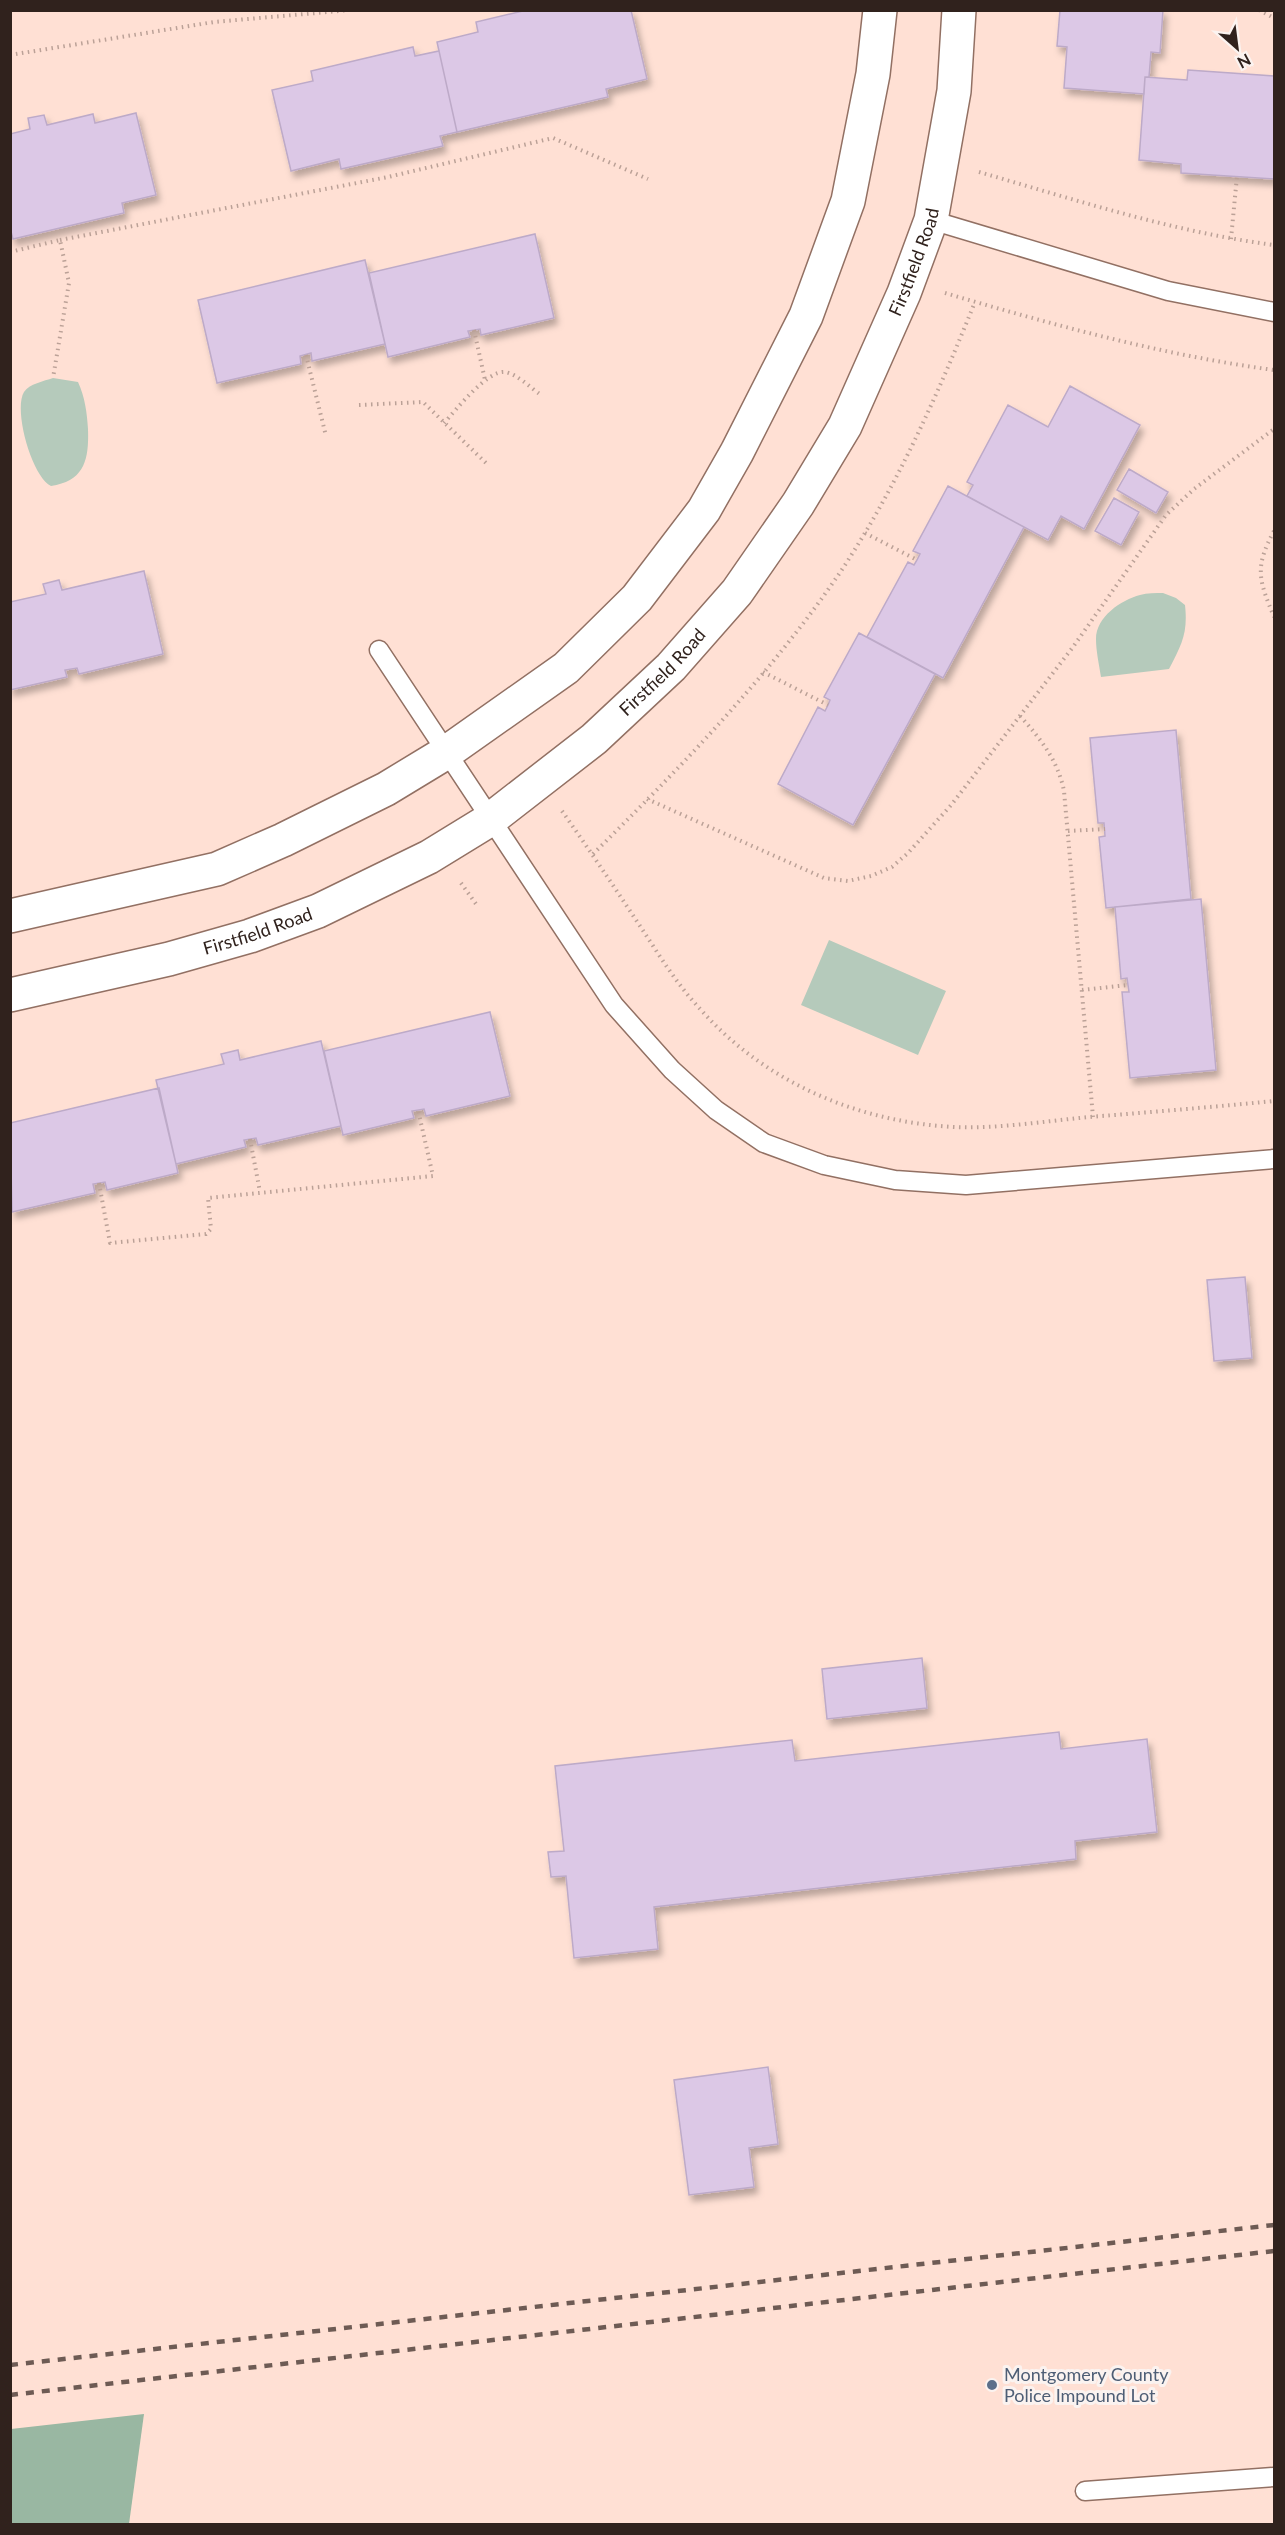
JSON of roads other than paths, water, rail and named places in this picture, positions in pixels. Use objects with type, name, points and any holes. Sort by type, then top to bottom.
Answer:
[{"type":"street","points":[[10,916],[217,869],[283,840],[386,789],[447,752],[566,668],[637,598],[704,510],[737,452],[806,316],[848,201],[873,74],[880,10]]},
{"type":"street","name":"Firstfield Road","points":[[10,995],[169,960],[250,936],[318,912],[429,857],[491,819],[594,738],[671,667],[736,592],[798,504],[845,426],[904,293],[931,220],[954,91],[959,10]]},
{"type":"lane","points":[[931,220],[1168,291],[1259,311],[1275,312]]},
{"type":"lane","points":[[379,650],[614,1005],[672,1070],[716,1110],[764,1143],[824,1165],[895,1180],[966,1185],[1275,1159]]},
{"type":"lane","points":[[1085,2491],[1275,2477]]},
{"type":"railway","points":[[10,2365],[1274,2225]]},
{"type":"railway","points":[[10,2395],[1274,2251]]},
{"type":"place","name":"Montgomery County Police Impound Lot","points":[[992,2385]]}]
